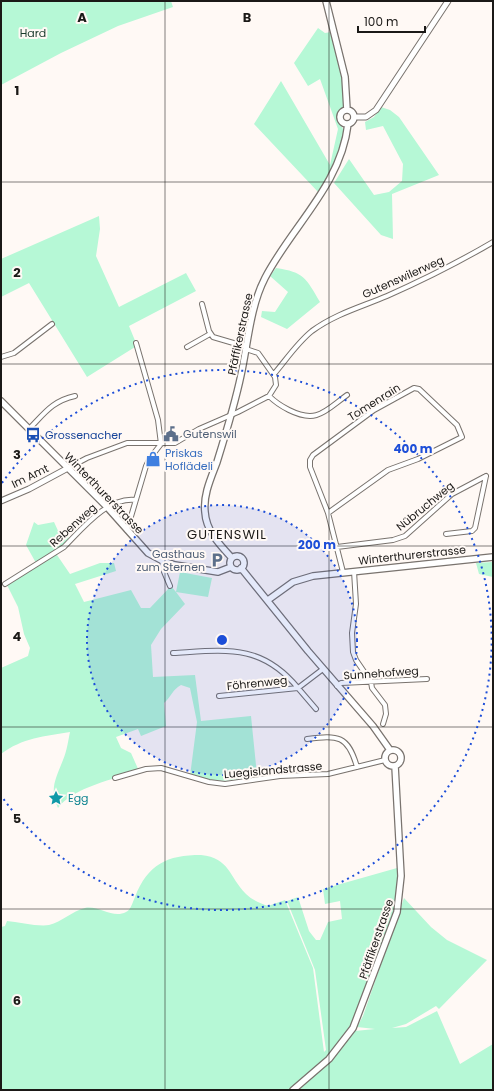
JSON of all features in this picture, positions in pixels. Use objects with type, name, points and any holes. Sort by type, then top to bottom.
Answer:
[{"type":"main road","points":[[326,1],[345,77],[347,110],[353,113],[354,117]]},
{"type":"main road","name":"Pfäffikerstrasse","points":[[347,110],[340,116],[342,122],[348,124]]},
{"type":"main road","name":"Pfäffikerstrasse","points":[[232,558],[211,532],[206,518],[204,504],[232,415],[256,299],[262,282],[328,183],[344,145],[348,124],[353,121],[354,117]]},
{"type":"main road","name":"Winterthurerstrasse","points":[[1,401],[109,507],[148,553],[162,561],[218,572],[231,568]]},
{"type":"main road","points":[[237,556],[242,558],[244,564],[241,568],[236,570],[231,568],[230,561],[232,558],[237,556]]},
{"type":"main road","name":"Winterthurerstrasse","points":[[268,600],[297,580],[313,576],[354,570],[493,557]]},
{"type":"main road","name":"Pfäffikerstrasse","points":[[241,568],[337,686],[373,726],[390,750],[397,750],[401,755],[400,762],[395,766],[401,884],[399,905],[394,923],[353,1028],[330,1059],[293,1090]]},
{"type":"main road","points":[[390,750],[385,756],[385,760],[389,765],[395,766]]},
{"type":"street","points":[[354,117],[366,117],[376,110],[448,1]]},
{"type":"street","name":"Gutenswilerweg","points":[[274,374],[300,342],[319,326],[341,314],[386,296],[456,264],[493,242]]},
{"type":"street","points":[[68,468],[79,461],[121,445],[141,442],[161,444],[175,443],[199,428],[232,415],[269,396],[276,385],[274,374],[258,353],[219,340],[210,334],[202,304]]},
{"type":"street","points":[[1,357],[10,355],[52,324]]},
{"type":"street","points":[[187,347],[210,334]]},
{"type":"street","points":[[127,530],[148,461],[161,444],[158,420],[136,343]]},
{"type":"street","name":"Tomenrain","points":[[414,388],[419,389],[457,425],[462,437],[418,459],[388,470],[328,513],[310,467],[310,462],[313,455],[374,410],[414,388]]},
{"type":"street","points":[[269,396],[277,404],[299,415],[309,417],[320,414],[347,395]]},
{"type":"street","points":[[29,429],[44,412],[62,399],[75,396]]},
{"type":"street","name":"Im Amt","points":[[1,501],[29,489],[68,468]]},
{"type":"street","name":"Nübruchweg","points":[[337,547],[393,540],[405,536],[452,494],[486,476],[476,528],[472,531],[446,534]]},
{"type":"street","name":"Rebenweg","points":[[5,584],[64,547],[80,530],[109,507],[125,499],[136,500]]},
{"type":"street","points":[[328,513],[343,572]]},
{"type":"street","points":[[162,561],[162,567],[170,586]]},
{"type":"street","points":[[354,570],[356,604],[352,633],[353,652],[356,660],[371,682],[372,688],[385,705],[386,714],[383,724]]},
{"type":"street","points":[[173,653],[230,650],[252,654],[274,665],[286,674],[316,709]]},
{"type":"street","points":[[298,688],[323,669]]},
{"type":"street","name":"Sunnehofweg","points":[[337,686],[341,683],[427,679]]},
{"type":"street","name":"Föhrenweg","points":[[219,696],[298,688]]},
{"type":"street","points":[[307,739],[324,738],[342,740],[351,748],[357,767]]},
{"type":"street","name":"Luegislandstrasse","points":[[115,778],[146,769],[161,768],[177,771],[209,782],[225,784],[280,776],[328,774],[385,760]]},
{"type":"green space","name":"Hard","points":[[1,1],[171,1],[173,7],[118,26],[61,53],[1,85]]},
{"type":"green space","points":[[318,28],[325,33],[331,32],[344,84],[343,107],[337,118],[344,132],[344,139],[335,163],[319,193],[254,124],[281,81],[330,165],[338,129],[320,79],[308,86],[294,63]]},
{"type":"green space","points":[[381,107],[390,110],[399,117],[439,175],[392,194],[393,239],[381,235],[334,183],[349,159],[374,195],[389,192],[402,181],[403,164],[383,126],[366,130],[365,122],[374,117]]},
{"type":"green space","points":[[99,216],[100,229],[96,256],[119,307],[186,273],[196,291],[129,326],[136,343],[135,347],[87,377],[29,283],[1,297],[1,259]]},
{"type":"green space","points":[[276,268],[299,274],[311,287],[320,302],[287,329],[261,317],[262,311],[275,312],[288,292],[270,276]]},
{"type":"green space","points":[[34,522],[38,525],[54,522],[60,535],[69,537],[57,555],[70,574],[100,563],[114,563],[116,571],[75,584],[84,602],[131,590],[141,608],[150,608],[171,586],[185,604],[161,629],[151,645],[153,677],[195,675],[201,721],[251,716],[257,775],[224,781],[207,780],[190,776],[197,722],[190,688],[181,685],[164,703],[166,726],[141,736],[138,729],[116,737],[121,748],[131,753],[139,771],[84,789],[73,795],[58,808],[54,795],[54,784],[66,753],[70,732],[43,736],[25,741],[1,754],[1,668],[28,656],[30,648],[24,634],[18,607],[7,585],[36,563],[26,545]]},
{"type":"green space","points":[[493,562],[493,577],[479,574],[476,563]]},
{"type":"green space","points":[[180,572],[212,578],[208,597],[176,592]]},
{"type":"green space","points":[[201,855],[211,857],[224,864],[240,888],[256,901],[268,906],[285,900],[313,968],[324,1052],[326,1050],[315,970],[287,901],[298,897],[309,931],[316,940],[320,940],[328,922],[342,919],[340,901],[325,904],[323,889],[397,868],[399,882],[396,902],[389,926],[380,954],[360,1005],[343,1039],[355,1031],[375,1029],[357,1027],[363,1016],[404,898],[431,927],[447,940],[487,960],[439,1009],[436,1006],[406,1024],[392,1028],[406,1027],[437,1011],[460,1064],[493,1044],[493,1090],[1,1090],[1,927],[5,926],[7,921],[34,925],[54,924],[80,909],[85,908],[95,908],[111,913],[121,914],[128,911],[131,907],[140,886],[153,869],[160,864],[178,857]]},
{"type":"place","name":"Gutenswil","points":[[171,434]]},
{"type":"place","name":"Grossenacher","points":[[33,435]]},
{"type":"place","name":"Priskas Hoflädeli","points":[[153,459]]},
{"type":"place","name":"Gasthaus zum Sternen","points":[[217,560]]},
{"type":"place","name":"Egg","points":[[56,798]]},
{"type":"district","name":"GUTENSWIL","points":[[227,534]]}]
